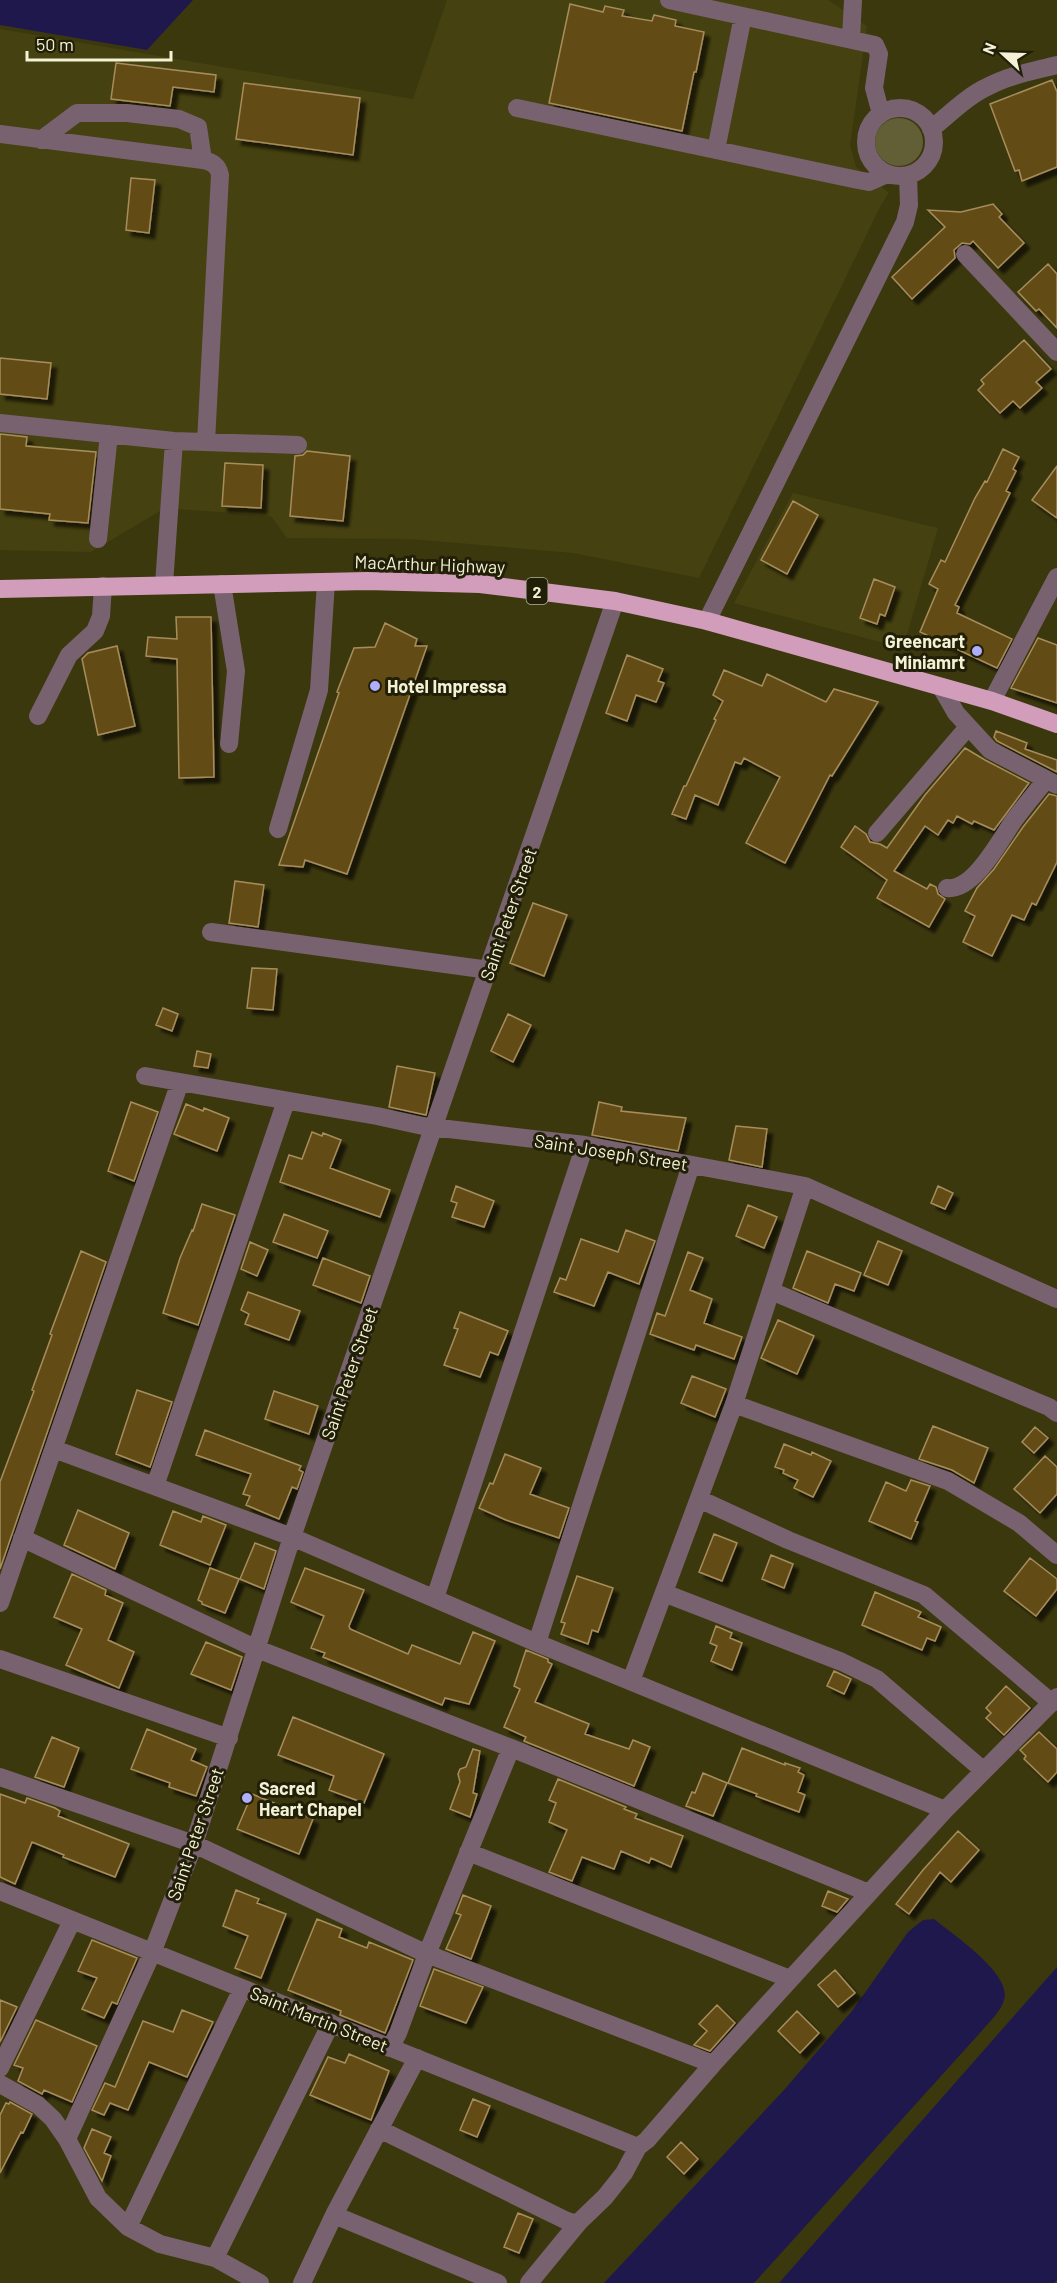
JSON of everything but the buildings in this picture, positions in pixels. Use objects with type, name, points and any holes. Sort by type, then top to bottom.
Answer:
[{"type":"highway","name":"MacArthur Highway","points":[[0,589],[326,582],[480,584],[615,601],[706,621],[992,701],[1057,724]]},
{"type":"street","points":[[669,0],[870,43],[879,49],[874,88],[881,114]]},
{"type":"street","points":[[851,39],[853,0]]},
{"type":"street","points":[[716,150],[743,16]]},
{"type":"street","points":[[931,129],[969,98],[989,86],[1019,74],[1057,65]]},
{"type":"street","points":[[517,108],[869,182],[879,180],[887,174]]},
{"type":"street","points":[[904,108],[915,111],[925,119],[931,129],[934,140],[933,152],[919,171],[908,176],[897,177],[878,169],[866,151],[868,130],[873,121],[892,109],[904,108]]},
{"type":"street","points":[[41,140],[77,113],[128,113],[179,119],[198,127],[203,160]]},
{"type":"street","points":[[0,134],[212,162],[220,175],[206,442]]},
{"type":"street","points":[[706,621],[905,222],[909,205],[908,176]]},
{"type":"street","points":[[965,255],[1057,352]]},
{"type":"street","points":[[0,423],[174,441],[298,445]]},
{"type":"street","points":[[98,538],[109,434]]},
{"type":"street","points":[[164,585],[174,441]]},
{"type":"street","points":[[992,701],[1057,577]]},
{"type":"street","points":[[278,829],[319,690],[326,582]]},
{"type":"street","points":[[222,584],[236,671],[229,744]]},
{"type":"street","points":[[38,716],[69,655],[95,631],[101,616],[103,586]]},
{"type":"street","name":"Saint Peter Street","points":[[67,2139],[152,1953],[194,1844],[292,1537],[615,601]]},
{"type":"street","points":[[941,687],[956,713],[990,750],[1052,782],[1014,820],[982,866],[959,887],[947,888]]},
{"type":"street","points":[[878,833],[968,727]]},
{"type":"street","points":[[211,932],[489,970]]},
{"type":"street","name":"Saint Joseph Street","points":[[145,1076],[434,1127],[585,1145],[805,1186],[1057,1299]]},
{"type":"street","points":[[0,1603],[180,1082]]},
{"type":"street","points":[[155,1486],[286,1101]]},
{"type":"street","points":[[435,1598],[585,1145]]},
{"type":"street","points":[[537,1643],[691,1165]]},
{"type":"street","points":[[631,1682],[734,1404],[805,1186]]},
{"type":"street","points":[[771,1291],[1049,1407],[1057,1413]]},
{"type":"street","points":[[734,1404],[948,1481],[1019,1523],[1057,1555]]},
{"type":"street","points":[[54,1449],[292,1537],[537,1643],[945,1810]]},
{"type":"street","points":[[529,2283],[579,2222],[605,2197],[638,2147],[647,2140],[713,2064],[945,1810],[1054,1700],[924,1595],[788,1540],[699,1499]]},
{"type":"street","points":[[22,1538],[257,1649],[511,1748],[869,1893]]},
{"type":"street","points":[[664,1593],[842,1662],[877,1679],[984,1771]]},
{"type":"street","points":[[0,1659],[229,1738]]},
{"type":"street","points":[[390,2048],[398,2033],[427,1954],[511,1748]]},
{"type":"street","points":[[0,1777],[194,1844],[427,1954],[713,2064]]},
{"type":"street","points":[[468,1852],[790,1979]]},
{"type":"street","name":"Saint Martin Street","points":[[0,1891],[638,2147]]},
{"type":"street","points":[[0,2068],[72,1921]]},
{"type":"street","points":[[128,2227],[242,1989]]},
{"type":"street","points":[[215,2258],[331,2023]]},
{"type":"street","points":[[302,2283],[334,2216],[417,2058]]},
{"type":"street","points":[[0,2084],[38,2105],[53,2119],[67,2139],[98,2198],[128,2227],[160,2244],[215,2258],[260,2283]]},
{"type":"street","points":[[379,2129],[565,2220],[572,2223],[579,2222]]},
{"type":"street","points":[[334,2216],[498,2283]]},
{"type":"shaded area","points":[[0,0],[193,0],[147,50],[0,25]]},
{"type":"shaded area","points":[[447,0],[828,0],[867,26],[850,145],[856,167],[889,193],[881,205],[699,578],[573,553],[411,539],[287,538],[271,516],[165,508],[91,552],[0,550],[0,29],[413,99]]},
{"type":"shaded area","points":[[899,118],[916,125],[923,142],[916,159],[899,166],[882,159],[875,142],[882,125]]},
{"type":"shaded area","points":[[793,493],[938,528],[903,648],[734,603]]},
{"type":"shaded area","points":[[934,1919],[991,1967],[1004,1990],[1004,2000],[997,2013],[979,2034],[754,2283],[604,2283],[784,2090],[852,2011],[908,1932],[923,1920]]},
{"type":"shaded area","points":[[1057,1967],[1057,2280],[1054,2283],[779,2283]]},
{"type":"place","name":"Greencart Miniamrt","points":[[977,651]]},
{"type":"place","name":"Hotel Impressa","points":[[375,686]]},
{"type":"place","name":"Sacred Heart Chapel","points":[[247,1798]]}]
